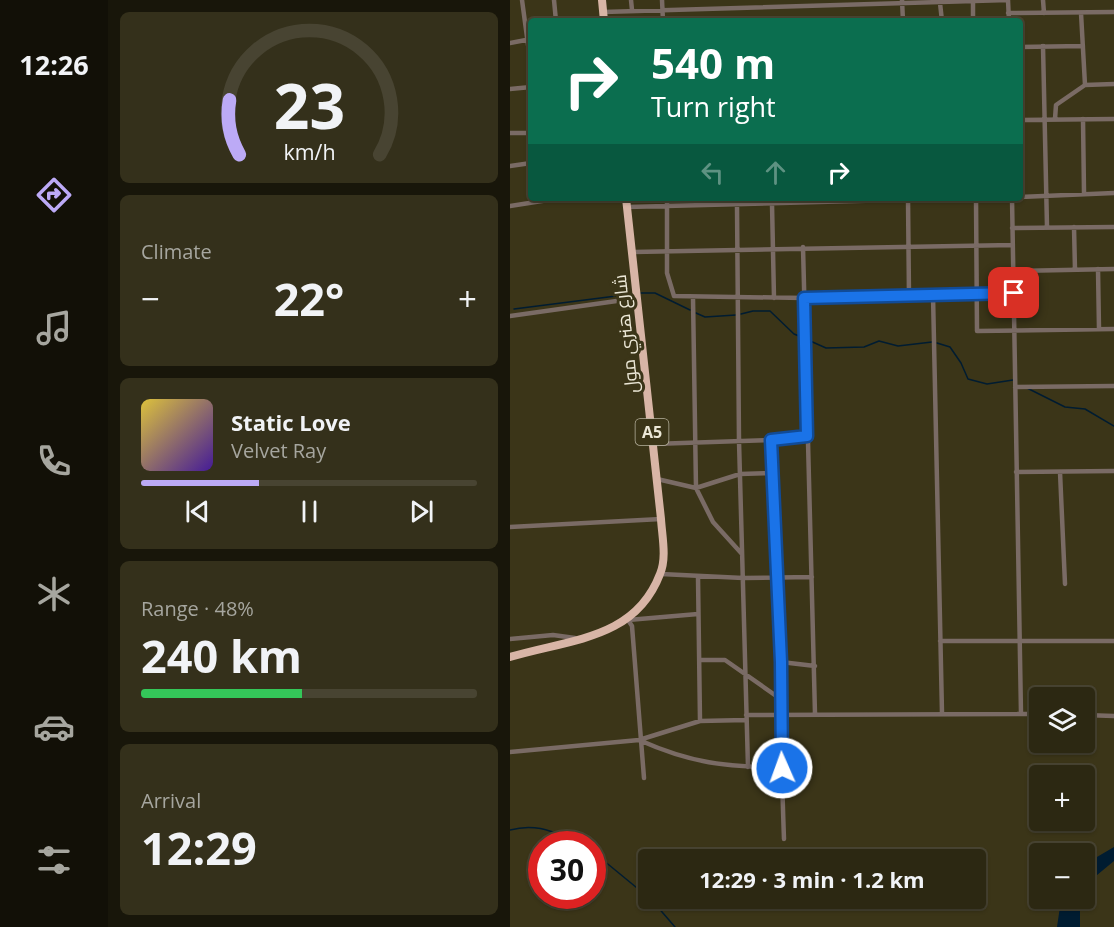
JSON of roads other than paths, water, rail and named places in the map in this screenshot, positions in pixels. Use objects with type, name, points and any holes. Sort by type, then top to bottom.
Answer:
[{"type":"highway","points":[[602,0],[603,16]]},
{"type":"highway","name":"شارع هنري مول","points":[[510,657],[617,627],[628,620],[644,603],[661,574],[662,519],[627,202]]},
{"type":"street","points":[[522,0],[528,33]]},
{"type":"street","points":[[554,0],[556,18]]},
{"type":"street","points":[[631,0],[632,10]]},
{"type":"street","points":[[662,0],[663,18]]},
{"type":"street","points":[[730,0],[730,8]]},
{"type":"street","points":[[767,0],[767,7]]},
{"type":"street","points":[[800,0],[800,6]]},
{"type":"street","points":[[603,16],[632,10],[1008,0],[1009,18]]},
{"type":"street","points":[[1043,0],[1044,13]]},
{"type":"street","points":[[940,1],[942,18]]},
{"type":"street","points":[[973,1],[973,18]]},
{"type":"street","points":[[902,2],[903,18]]},
{"type":"street","points":[[1008,14],[1114,12]]},
{"type":"street","points":[[1081,13],[1085,85]]},
{"type":"street","points":[[510,43],[528,39]]},
{"type":"street","points":[[1023,46],[1083,46]]},
{"type":"street","points":[[1043,46],[1047,227]]},
{"type":"street","points":[[1055,119],[1056,105],[1085,85],[1114,84]]},
{"type":"street","points":[[510,89],[528,87]]},
{"type":"street","points":[[1083,119],[1084,193]]},
{"type":"street","points":[[1023,120],[1114,119]]},
{"type":"street","points":[[510,134],[528,133]]},
{"type":"street","points":[[510,166],[528,163]]},
{"type":"street","points":[[1023,197],[1114,193]]},
{"type":"street","points":[[510,206],[542,201]]},
{"type":"street","points":[[667,201],[667,273],[674,296],[804,298],[1014,293]]},
{"type":"street","points":[[627,202],[668,207],[853,201]]},
{"type":"street","points":[[907,201],[909,296]]},
{"type":"street","points":[[976,201],[977,331],[1114,329]]},
{"type":"street","points":[[1012,201],[1021,714]]},
{"type":"street","points":[[772,204],[774,298]]},
{"type":"street","points":[[736,205],[739,298],[739,441],[748,767]]},
{"type":"street","points":[[1012,228],[1114,226]]},
{"type":"street","points":[[1074,227],[1075,270]]},
{"type":"street","points":[[633,252],[1013,244]]},
{"type":"street","points":[[803,248],[815,714]]},
{"type":"street","points":[[1098,269],[1099,329]]},
{"type":"street","points":[[1014,271],[1114,269]]},
{"type":"street","points":[[933,295],[942,713]]},
{"type":"street","points":[[510,308],[511,316],[638,298]]},
{"type":"street","points":[[693,298],[696,488],[712,522],[742,554]]},
{"type":"street","points":[[1015,387],[1114,386]]},
{"type":"street","points":[[653,444],[771,440],[807,436]]},
{"type":"street","points":[[771,440],[781,662],[782,700],[779,714],[784,839]]},
{"type":"street","points":[[1016,472],[1114,471]]},
{"type":"street","points":[[1060,472],[1065,584]]},
{"type":"street","points":[[657,479],[696,488],[740,474],[774,473]]},
{"type":"street","points":[[510,527],[662,519]]},
{"type":"street","points":[[661,574],[743,578],[812,577]]},
{"type":"street","points":[[698,577],[700,721]]},
{"type":"street","points":[[628,620],[698,614]]},
{"type":"street","points":[[628,620],[633,626],[639,740],[644,778]]},
{"type":"street","points":[[510,639],[553,635],[581,638]]},
{"type":"street","points":[[940,641],[1114,641]]},
{"type":"street","points":[[700,660],[725,660],[782,700]]},
{"type":"street","points":[[781,662],[815,666]]},
{"type":"street","points":[[510,752],[639,740],[658,736],[673,728],[700,721],[779,714],[1029,714]]},
{"type":"street","points":[[1095,715],[1114,716]]},
{"type":"street","points":[[639,740],[671,754],[727,767],[782,768]]},
{"type":"water","points":[[1114,847],[1114,861],[1095,877],[1095,858]]},
{"type":"water","points":[[1060,909],[1080,909],[1080,927],[1057,927]]},
{"type":"waterway","points":[[641,293],[655,293],[690,310]]},
{"type":"waterway","points":[[514,309],[632,294]]},
{"type":"waterway","points":[[741,314],[770,311],[794,334],[804,338]]},
{"type":"waterway","points":[[696,313],[705,317],[736,315]]},
{"type":"waterway","points":[[808,340],[826,348],[864,347],[879,341],[898,346],[932,342]]},
{"type":"waterway","points":[[937,343],[950,347],[968,379],[987,384],[1013,380]]},
{"type":"waterway","points":[[1027,388],[1065,407],[1085,409],[1114,426]]},
{"type":"waterway","points":[[510,830],[530,827],[549,831]]},
{"type":"waterway","points":[[606,862],[638,889]]},
{"type":"waterway","points":[[659,909],[675,927]]}]
